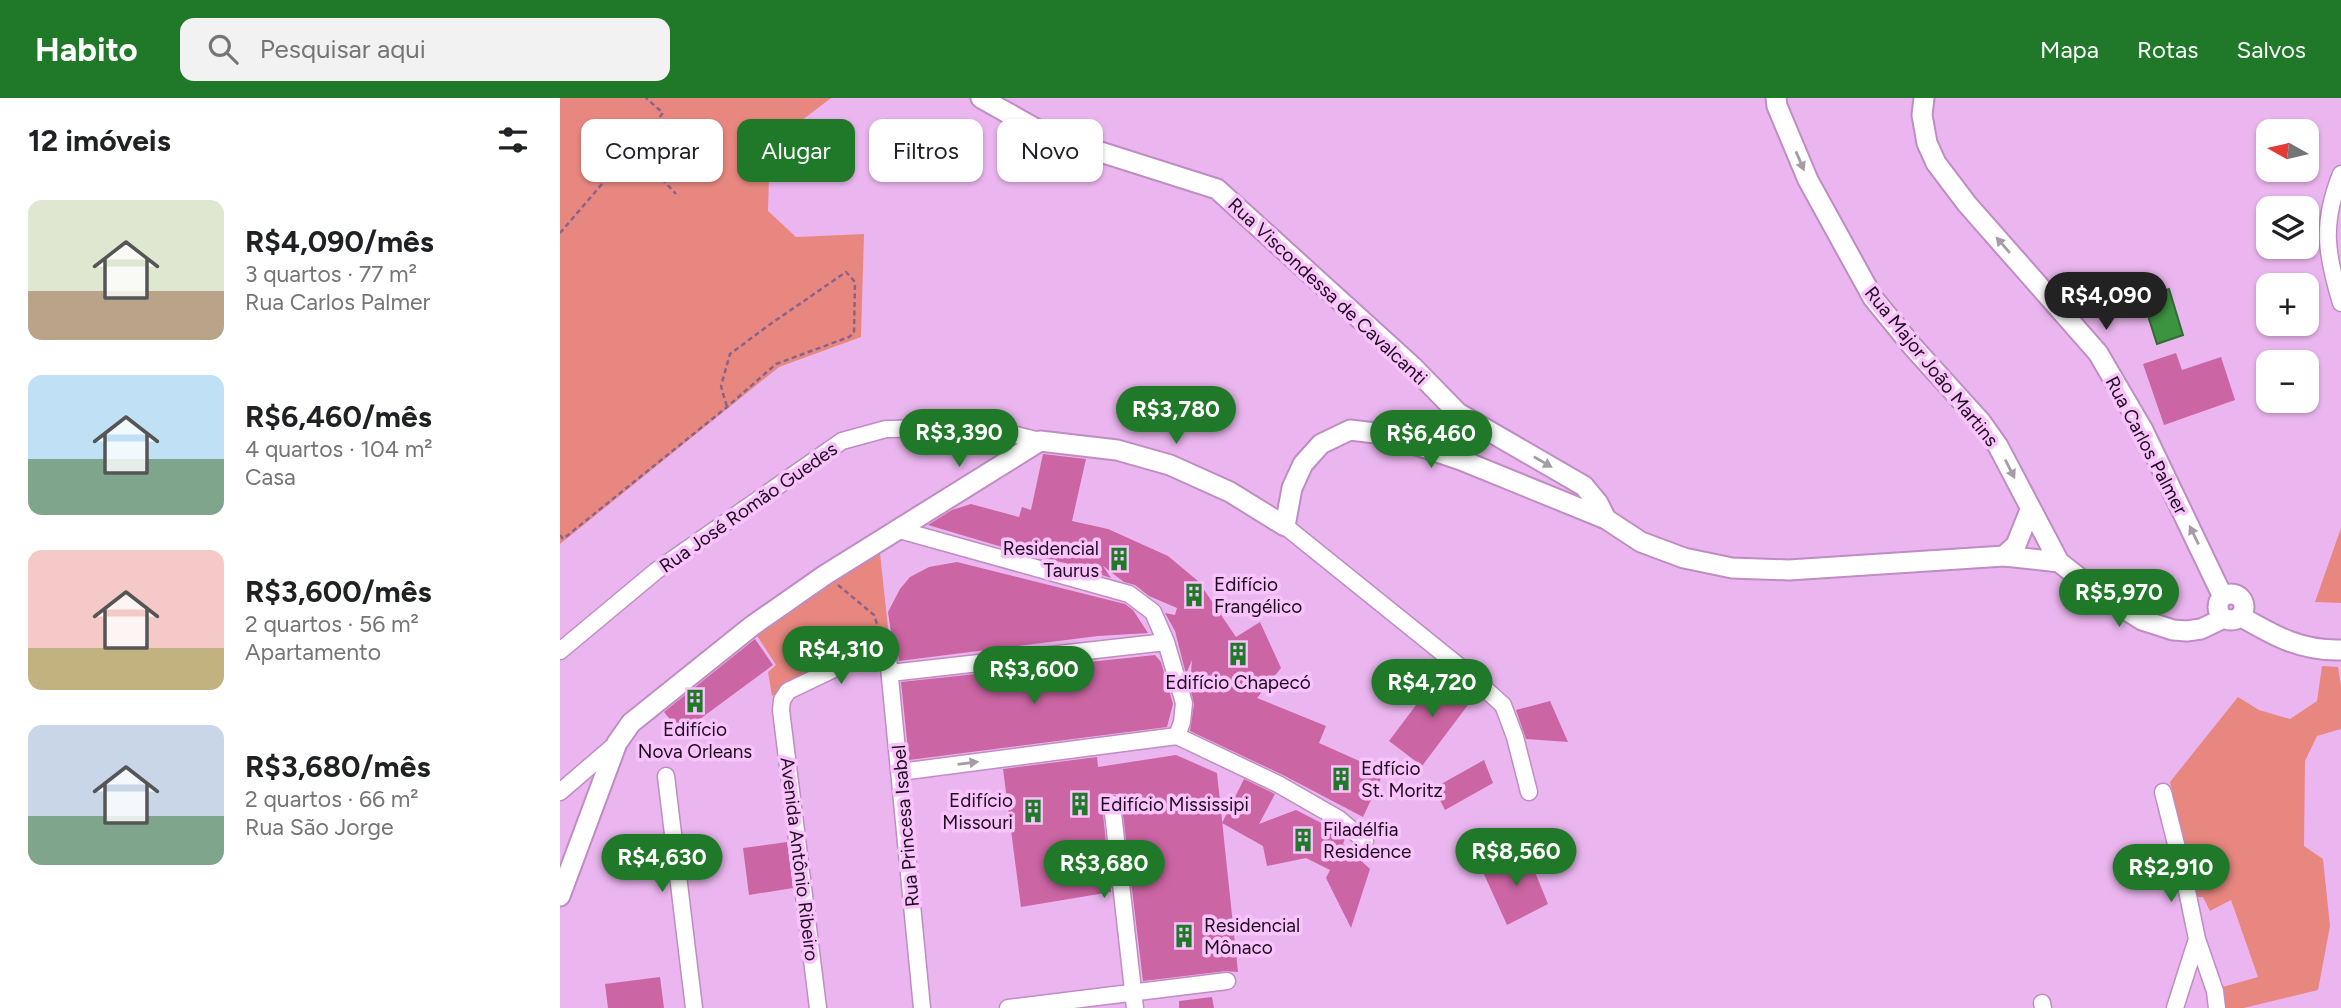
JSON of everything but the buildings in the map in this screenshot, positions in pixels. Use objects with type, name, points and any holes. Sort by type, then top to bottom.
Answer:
[{"type":"street","name":"Rua Viscondessa de Cavalcanti","points":[[981,98],[1047,135],[1217,189],[1401,357],[1458,413],[1584,486],[1598,503],[1606,519]]},
{"type":"street","name":"Rua Major João Martins","points":[[1776,98],[1808,180],[1873,298],[1981,422],[1998,446],[2059,562],[2142,620],[2173,630],[2201,629],[2226,609]]},
{"type":"street","name":"Rua Carlos Palmer","points":[[1924,98],[1922,115],[1927,143],[1936,163],[1967,204],[2098,353],[2143,430],[2226,609]]},
{"type":"street","points":[[2341,174],[2332,198],[2326,236],[2341,303]]},
{"type":"street","name":"Rua José Romão Guedes","points":[[560,651],[656,571],[842,441],[886,429],[949,428],[1016,435],[1040,442],[1117,450],[1170,465],[1230,492],[1285,526],[1424,637],[1503,705],[1515,737],[1529,792]]},
{"type":"street","points":[[1285,526],[1292,488],[1303,464],[1321,444],[1350,430],[1384,434],[1417,444],[1606,519],[1640,542],[1684,558],[1732,568],[1789,570],[2004,556],[2059,562]]},
{"type":"street","points":[[560,792],[617,743],[631,723],[752,626],[897,529],[1040,442]]},
{"type":"street","points":[[2004,556],[2016,545],[2030,510]]},
{"type":"street","points":[[897,529],[1129,593],[1153,612],[1166,642],[1184,703],[1177,736]]},
{"type":"street","points":[[2226,609],[2272,635],[2298,646],[2322,651],[2341,650]]},
{"type":"street","points":[[890,673],[1166,642]]},
{"type":"street","name":"Rua Princesa Isabel","points":[[880,647],[888,657],[890,673],[922,1008]]},
{"type":"street","name":"Avenida Antônio Ribeiro","points":[[818,1008],[781,710],[782,700],[788,691],[880,647]]},
{"type":"street","points":[[900,772],[1177,736],[1278,783],[1339,819],[1365,841]]},
{"type":"street","points":[[560,896],[617,743]]},
{"type":"street","points":[[666,776],[694,1008]]},
{"type":"street","points":[[2163,792],[2197,939],[2215,991],[2217,1008]]},
{"type":"street","points":[[1112,804],[1134,1000]]},
{"type":"street","points":[[2175,1008],[2197,939]]},
{"type":"street","points":[[1008,1008],[1134,1000],[1227,981]]},
{"type":"path","points":[[646,98],[663,113],[658,119]]},
{"type":"path","points":[[560,233],[604,182]]},
{"type":"path","points":[[665,182],[676,194]]},
{"type":"path","points":[[561,538],[727,407],[776,364],[854,333],[855,282],[846,272],[730,354],[721,386],[727,407]]},
{"type":"path","points":[[825,575],[874,615],[879,627],[880,647]]},
{"type":"shaded area","points":[[560,98],[831,98],[803,119],[737,119],[737,182],[769,182],[768,211],[796,237],[864,234],[861,337],[779,367],[560,544]]},
{"type":"shaded area","points":[[2169,289],[2183,335],[2157,344],[2142,297]]},
{"type":"shaded area","points":[[2341,528],[2341,603],[2315,602]]},
{"type":"shaded area","points":[[879,544],[889,637],[772,696],[768,672],[776,665],[754,631]]},
{"type":"shaded area","points":[[2322,666],[2338,667],[2341,729],[2317,736],[2305,761],[2304,846],[2323,859],[2330,926],[2318,990],[2244,1008],[2224,1008],[2219,988],[2258,977],[2231,900],[2210,911],[2203,897],[2196,897],[2170,782],[2238,697],[2259,710],[2290,719],[2317,701]]},
{"type":"place","name":"Residencial Taurus","points":[[1119,559]]},
{"type":"place","name":"Edifício Frangélico","points":[[1194,595]]},
{"type":"place","name":"Edifício Chapecó","points":[[1238,654]]},
{"type":"place","name":"Edifício Nova Orleans","points":[[695,701]]},
{"type":"place","name":"Edfício St. Moritz","points":[[1341,779]]},
{"type":"place","name":"Edifício Mississipi","points":[[1080,804]]},
{"type":"place","name":"Edifício Missouri","points":[[1033,811]]},
{"type":"place","name":"Filadélfia Residence","points":[[1303,840]]},
{"type":"place","name":"Residencial Mônaco","points":[[1184,936]]}]
